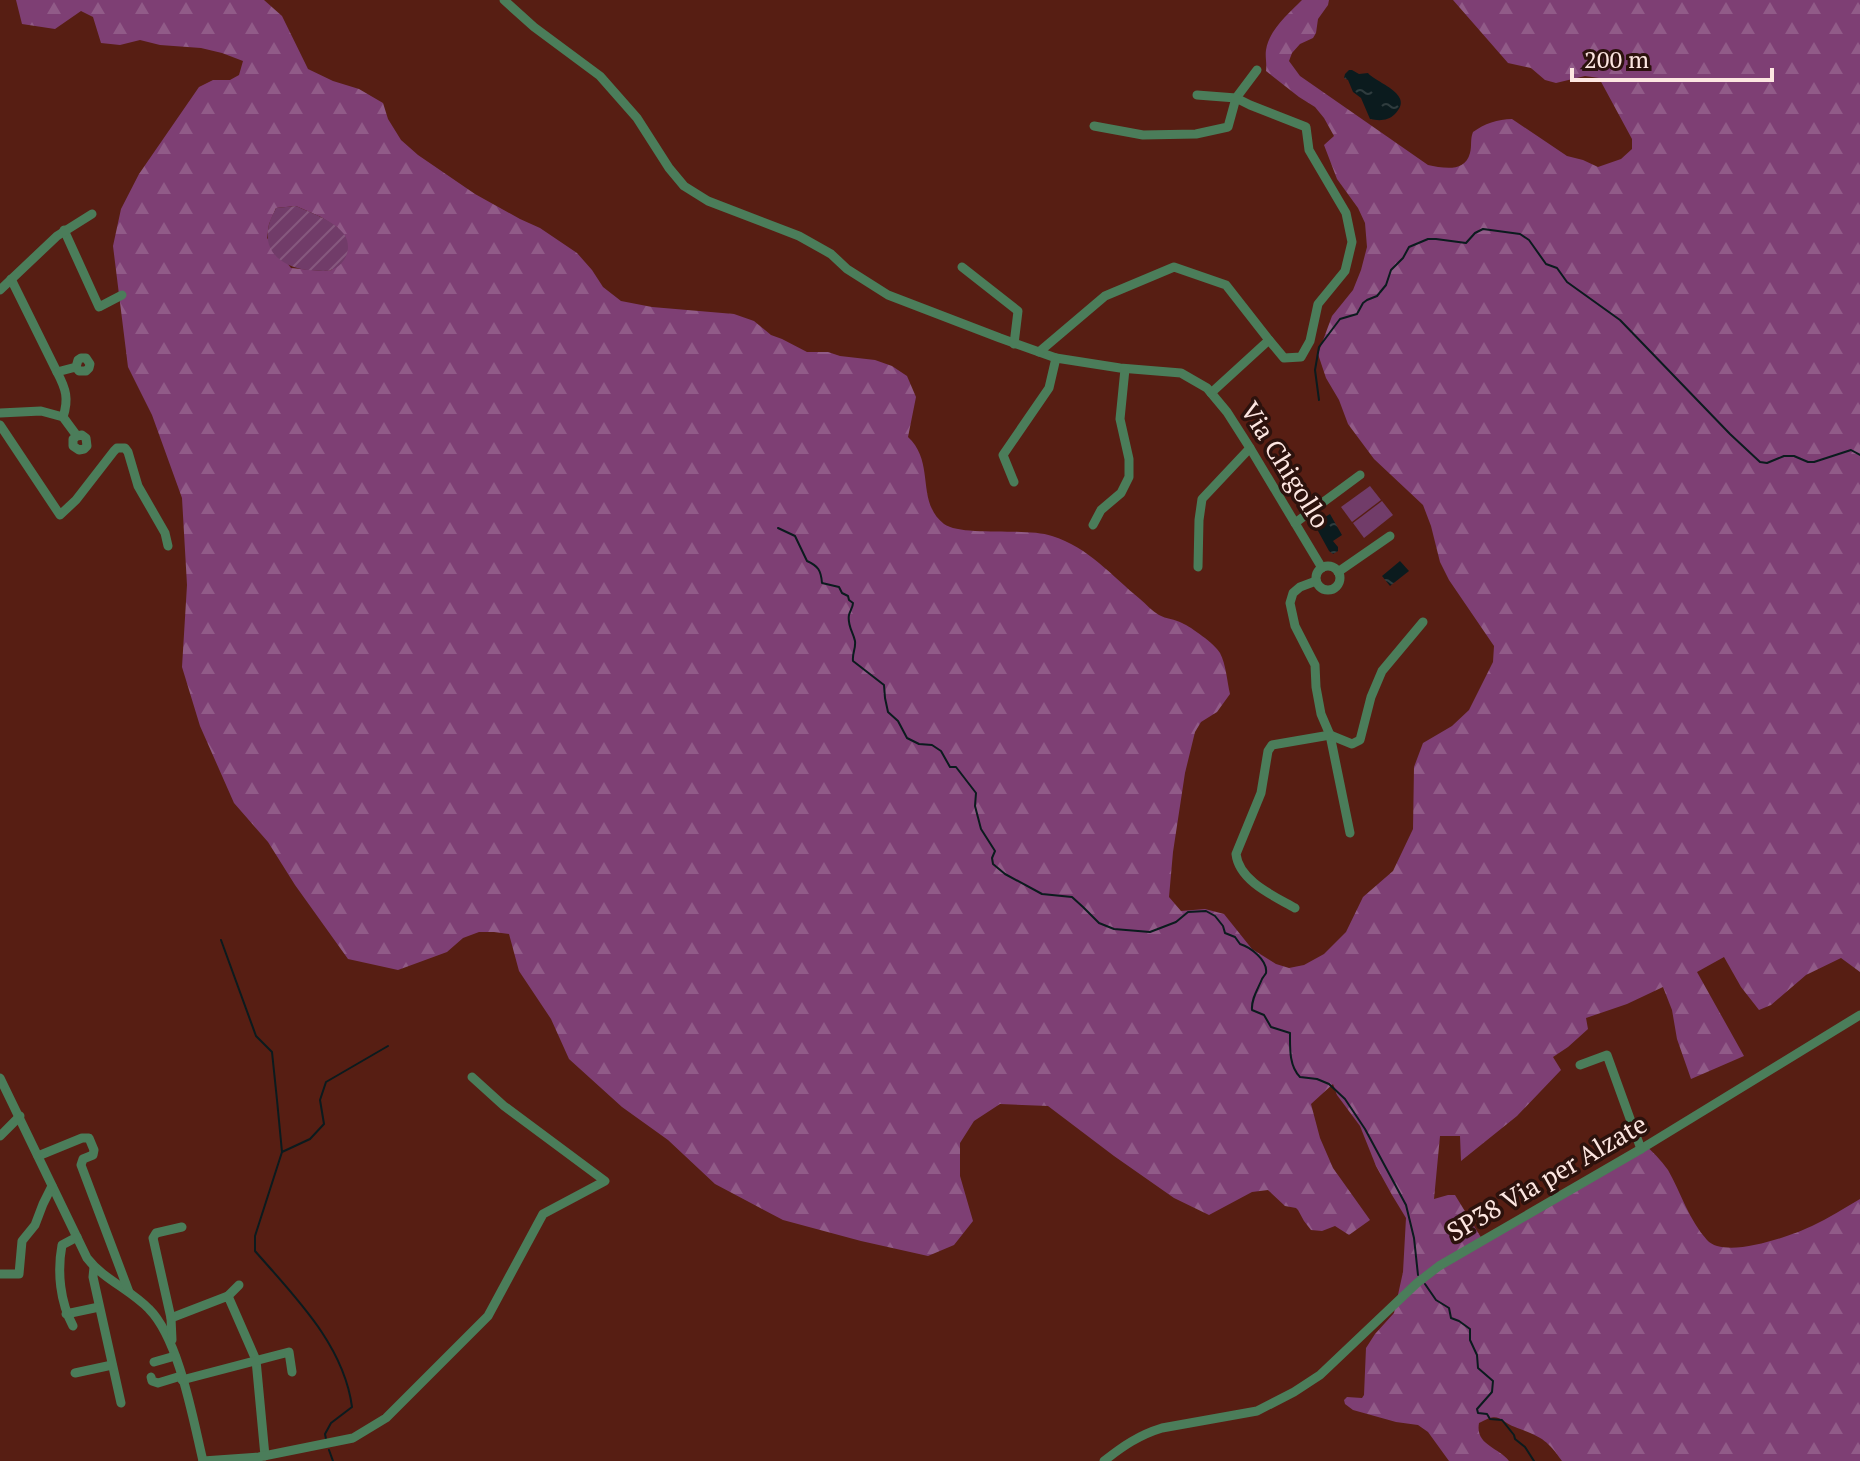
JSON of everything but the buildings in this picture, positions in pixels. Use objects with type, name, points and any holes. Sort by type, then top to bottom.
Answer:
[{"type":"street","points":[[504,0],[534,27],[600,76],[637,118],[684,186],[708,201],[799,236],[831,254],[847,269],[888,295],[1056,358],[1125,369],[1181,373],[1209,391],[1269,340]]},
{"type":"street","points":[[1094,126],[1143,135],[1196,134],[1228,127],[1236,98],[1257,70]]},
{"type":"street","points":[[1039,352],[1105,296],[1174,267],[1226,285],[1284,358],[1301,357],[1310,341],[1318,304],[1345,271],[1352,242],[1346,213],[1309,150],[1306,127],[1236,98],[1197,95]]},
{"type":"street","points":[[0,290],[64,230],[92,214]]},
{"type":"street","points":[[64,230],[99,307],[122,295]]},
{"type":"street","points":[[962,267],[1018,311],[1014,344]]},
{"type":"street","points":[[11,279],[66,389],[68,400],[63,417]]},
{"type":"street","points":[[1014,482],[1003,455],[1049,388],[1056,358]]},
{"type":"street","points":[[57,372],[76,367]]},
{"type":"street","points":[[1093,525],[1101,510],[1121,493],[1129,477],[1129,459],[1120,419],[1125,369]]},
{"type":"street","name":"Via Chigollo","points":[[1209,391],[1250,448],[1322,568]]},
{"type":"street","points":[[0,413],[41,411],[63,417],[77,436]]},
{"type":"street","points":[[0,425],[60,515],[76,500],[114,451],[121,447],[128,452],[138,486],[165,533],[168,546]]},
{"type":"street","points":[[1198,567],[1202,499],[1250,448]]},
{"type":"street","points":[[1295,523],[1360,475]]},
{"type":"street","points":[[1338,572],[1390,536]]},
{"type":"street","points":[[1333,567],[1338,572],[1339,584],[1333,589],[1321,588],[1316,581],[1322,568],[1333,567]]},
{"type":"street","points":[[1316,581],[1300,587],[1293,593],[1290,603],[1295,626],[1315,665],[1321,714],[1330,735],[1350,833]]},
{"type":"street","points":[[1295,908],[1249,878],[1237,863],[1236,854],[1261,793],[1268,751],[1272,745],[1330,735],[1352,744],[1360,740],[1371,697],[1382,671],[1423,622]]},
{"type":"street","name":"SP38 Via per Alzate","points":[[1104,1461],[1147,1433],[1238,1416],[1274,1403],[1320,1375],[1439,1266],[1641,1149],[1860,1015]]},
{"type":"street","points":[[1580,1065],[1607,1055],[1641,1149]]},
{"type":"street","points":[[0,1078],[87,1258],[94,1267],[151,1310],[164,1328],[182,1378],[203,1461],[265,1456],[353,1438],[386,1418],[488,1316],[543,1214],[605,1181],[504,1106],[472,1077]]},
{"type":"street","points":[[0,1136],[20,1116]]},
{"type":"street","points":[[38,1156],[89,1138],[93,1155],[83,1159],[81,1165],[129,1292]]},
{"type":"street","points":[[0,1274],[19,1274],[22,1241],[35,1225],[52,1186]]},
{"type":"street","points":[[174,1352],[171,1318],[153,1238],[156,1233],[182,1227]]},
{"type":"street","points":[[73,1326],[66,1314],[60,1283],[61,1252],[62,1245],[77,1237]]},
{"type":"street","points":[[94,1267],[93,1277],[121,1403]]},
{"type":"street","points":[[171,1318],[228,1296],[239,1285]]},
{"type":"street","points":[[228,1296],[256,1360],[265,1456]]},
{"type":"street","points":[[66,1314],[99,1307]]},
{"type":"street","points":[[154,1362],[174,1352]]},
{"type":"street","points":[[151,1377],[158,1383],[289,1352],[292,1372]]},
{"type":"street","points":[[75,1373],[112,1365]]},
{"type":"shaded area","points":[[296,206],[328,221],[344,234],[348,250],[336,268],[325,271],[290,266],[272,250],[268,235],[276,208]]},
{"type":"shaded area","points":[[1370,486],[1381,500],[1352,522],[1341,507]]},
{"type":"shaded area","points":[[1382,501],[1393,515],[1364,538],[1353,523]]},
{"type":"green space","points":[[16,0],[264,0],[282,16],[308,69],[359,89],[383,103],[388,119],[401,140],[418,155],[475,194],[540,228],[577,253],[603,287],[621,301],[652,307],[734,314],[754,321],[771,335],[807,352],[828,352],[875,360],[907,376],[916,397],[908,437],[921,458],[930,504],[944,524],[965,530],[1040,533],[1065,541],[1099,563],[1156,613],[1191,628],[1220,653],[1230,694],[1217,712],[1201,722],[1195,732],[1185,773],[1169,897],[1181,911],[1205,909],[1224,914],[1252,949],[1289,968],[1304,965],[1324,954],[1346,932],[1363,897],[1393,871],[1413,829],[1414,767],[1423,743],[1452,726],[1469,710],[1493,662],[1494,646],[1449,580],[1440,562],[1423,505],[1374,459],[1348,424],[1326,378],[1318,354],[1332,316],[1353,290],[1361,270],[1367,247],[1365,223],[1337,179],[1324,145],[1334,136],[1324,118],[1315,107],[1266,71],[1266,50],[1271,36],[1302,0],[1329,0],[1318,19],[1313,38],[1300,44],[1289,61],[1300,76],[1428,165],[1453,168],[1463,164],[1470,153],[1473,132],[1491,122],[1512,119],[1567,156],[1598,167],[1621,159],[1632,149],[1632,139],[1599,78],[1585,76],[1556,83],[1545,80],[1531,68],[1508,63],[1453,0],[1860,0],[1860,972],[1841,958],[1806,975],[1771,1005],[1759,1010],[1724,957],[1697,972],[1744,1056],[1691,1079],[1663,987],[1586,1018],[1588,1029],[1553,1057],[1561,1070],[1517,1116],[1461,1161],[1460,1136],[1440,1136],[1434,1199],[1455,1195],[1482,1239],[1643,1143],[1668,1170],[1695,1224],[1716,1246],[1743,1247],[1774,1240],[1812,1226],[1860,1199],[1860,1461],[1562,1461],[1542,1439],[1495,1417],[1479,1423],[1480,1436],[1509,1461],[1449,1461],[1428,1432],[1418,1425],[1353,1410],[1344,1400],[1347,1397],[1362,1398],[1364,1395],[1366,1348],[1394,1313],[1403,1272],[1406,1218],[1376,1166],[1360,1126],[1337,1095],[1333,1084],[1311,1104],[1320,1138],[1333,1168],[1370,1220],[1349,1235],[1335,1226],[1322,1231],[1311,1230],[1296,1208],[1285,1206],[1268,1190],[1252,1192],[1209,1215],[1174,1198],[1048,1106],[1000,1104],[974,1121],[960,1143],[960,1176],[973,1221],[954,1245],[928,1256],[783,1220],[715,1184],[668,1140],[622,1107],[569,1059],[551,1019],[519,971],[509,934],[479,932],[463,938],[447,952],[398,970],[348,959],[268,842],[234,803],[200,726],[182,667],[187,585],[182,498],[152,415],[128,367],[113,246],[121,209],[139,174],[199,87],[213,80],[230,80],[239,75],[243,61],[201,48],[140,40],[120,45],[101,43],[93,17],[81,11],[55,29],[22,24]],"holes":[[[296,206],[338,228],[332,270],[291,268],[267,238],[276,208]]]},
{"type":"water","points":[[1349,70],[1368,73],[1398,95],[1401,101],[1395,114],[1383,120],[1370,119],[1361,98],[1344,78]]},
{"type":"water","points":[[1330,514],[1342,535],[1333,541],[1338,551],[1333,554],[1312,520]]},
{"type":"water","points":[[1400,561],[1409,571],[1390,586],[1382,576]]},
{"type":"waterway","points":[[1319,400],[1315,370],[1319,347],[1340,319],[1357,314],[1363,303],[1377,296],[1386,285],[1391,270],[1409,247],[1428,239],[1466,243],[1483,229],[1520,234],[1529,240],[1546,264],[1557,268],[1567,282],[1620,320],[1760,462],[1767,463],[1784,456],[1814,462],[1851,450],[1860,455]]},
{"type":"waterway","points":[[778,528],[795,536],[807,561],[818,569],[822,583],[839,587],[853,603],[849,619],[855,641],[853,661],[884,685],[888,712],[898,721],[907,738],[941,751],[950,767],[956,767],[976,793],[975,806],[981,829],[995,851],[993,864],[1042,894],[1072,897],[1099,923],[1114,929],[1150,932],[1176,922],[1188,912],[1206,911],[1215,916],[1225,933],[1235,937],[1261,959],[1266,973],[1255,994],[1252,1010],[1264,1015],[1271,1027],[1290,1033],[1291,1056],[1296,1073],[1300,1077],[1329,1084],[1345,1099],[1365,1129],[1406,1205],[1418,1275]]},
{"type":"waterway","points":[[221,940],[256,1036],[272,1052],[282,1152],[255,1236],[255,1251],[316,1323],[339,1363],[352,1407],[331,1423],[325,1434],[326,1439]]},
{"type":"waterway","points":[[282,1152],[310,1139],[324,1124],[320,1100],[326,1082],[388,1046]]},
{"type":"waterway","points":[[1425,1284],[1436,1300],[1449,1308],[1451,1318],[1470,1329],[1478,1368],[1493,1381],[1492,1392],[1477,1409],[1478,1413],[1502,1420],[1534,1461]]},
{"type":"waterway","points":[[329,1450],[333,1461]]}]
